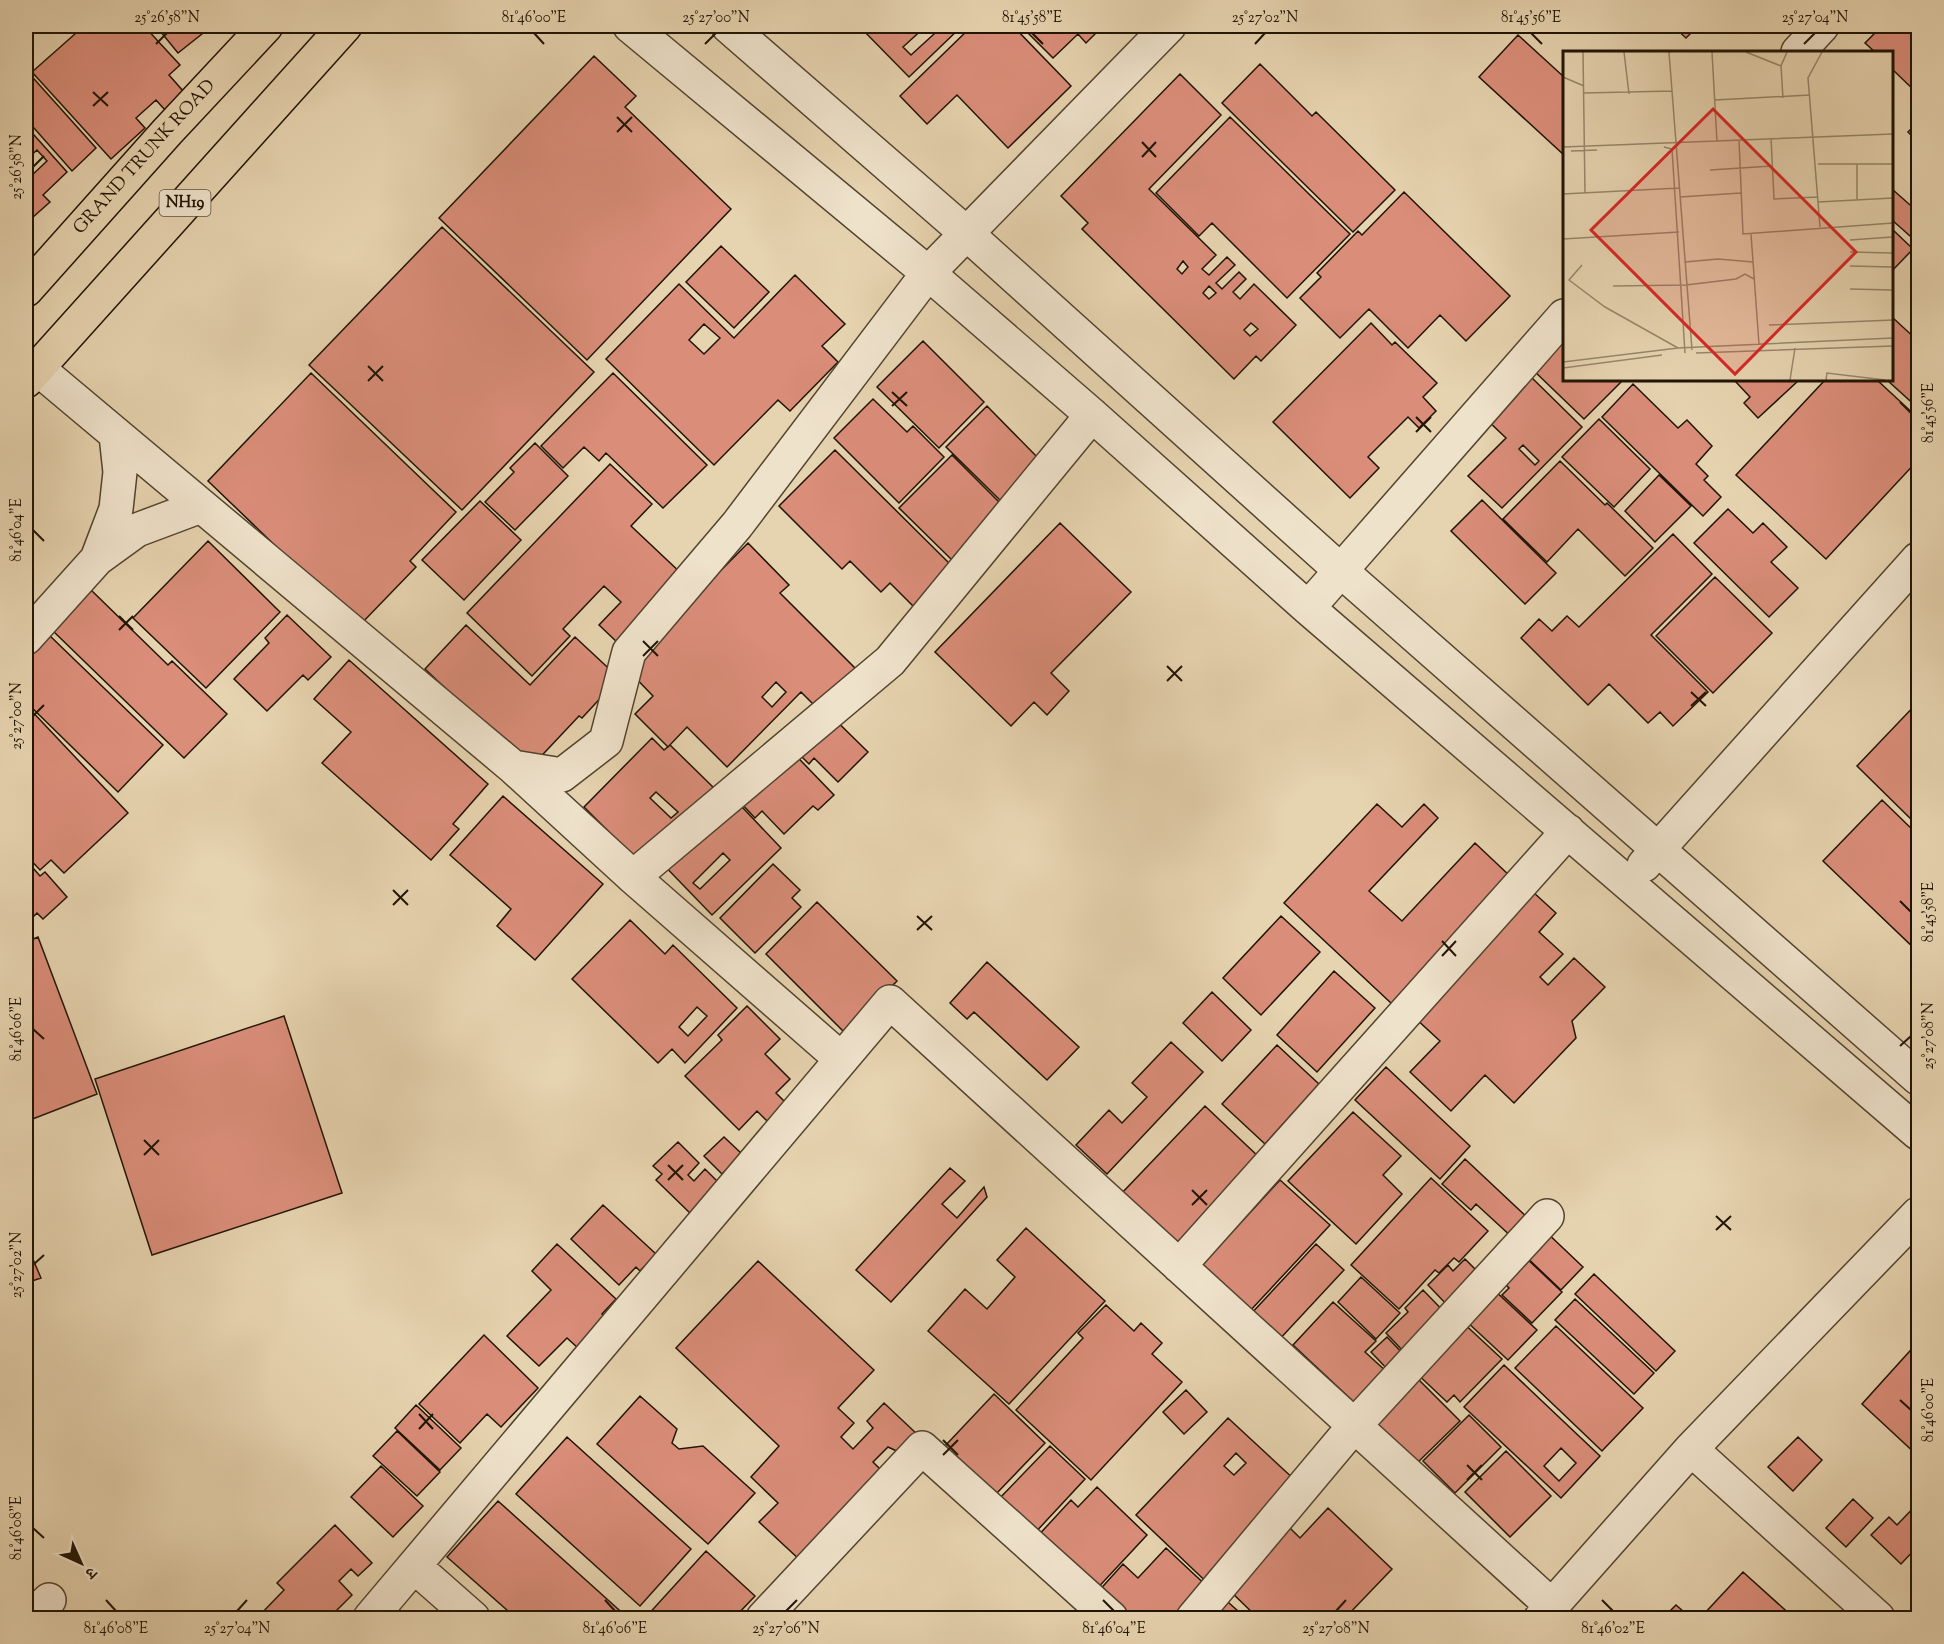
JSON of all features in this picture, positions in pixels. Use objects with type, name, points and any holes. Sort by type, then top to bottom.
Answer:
[{"type":"highway","name":"GRAND TRUNK ROAD","points":[[26,290],[159,141],[267,26]]},
{"type":"highway","name":"NH19","points":[[31,374],[345,26]]},
{"type":"street","points":[[630,26],[928,273],[1092,415],[1308,608],[1918,1133]]},
{"type":"street","points":[[728,26],[966,233],[1340,570],[1918,1078]]},
{"type":"street","points":[[513,766],[562,775],[606,741],[629,652],[737,525],[928,273],[1169,26]]},
{"type":"street","points":[[1799,51],[1822,26]]},
{"type":"street","points":[[1308,608],[1563,317]]},
{"type":"street","points":[[31,374],[116,435],[513,766],[633,877],[840,1058]]},
{"type":"street","points":[[633,877],[890,661],[1092,415]]},
{"type":"street","points":[[97,559],[116,509],[120,472],[116,435]]},
{"type":"street","points":[[26,638],[97,559],[136,531],[201,506]]},
{"type":"street","points":[[1629,882],[1918,559]]},
{"type":"street","points":[[1179,1266],[1568,831]]},
{"type":"street","points":[[370,1618],[840,1058],[890,1002],[1354,1426],[1546,1612],[1691,1449],[1918,1214]]},
{"type":"street","points":[[1193,1618],[1354,1426],[1546,1216]]},
{"type":"street","points":[[763,1618],[922,1448],[1111,1618]]},
{"type":"street","points":[[1691,1449],[1878,1618]]},
{"type":"street","points":[[414,1566],[473,1618]]},
{"type":"building","points":[[84,26],[144,26],[180,65],[169,75],[184,92],[165,110],[156,100],[136,118],[145,128],[111,159],[32,72]]},
{"type":"building","points":[[156,26],[212,26],[178,53]]},
{"type":"building","points":[[859,26],[926,26],[962,26],[909,77]],"holes":[[[926,26],[934,34],[911,55],[903,47]]]},
{"type":"building","points":[[972,26],[1013,26],[1071,86],[1008,148],[957,95],[927,124],[900,96]]},
{"type":"building","points":[[1021,26],[1093,26],[1098,31],[1086,43],[1078,34],[1053,58]]},
{"type":"building","points":[[1673,26],[1698,26],[1686,38]]},
{"type":"building","points":[[1882,26],[1918,26],[1918,94],[1893,70],[1893,51],[1874,51],[1865,43]]},
{"type":"building","points":[[1518,35],[1563,76],[1563,154],[1479,77]]},
{"type":"building","points":[[594,56],[636,96],[625,107],[731,209],[587,360],[439,218]]},
{"type":"building","points":[[1260,64],[1312,116],[1316,112],[1395,190],[1353,232],[1222,103]]},
{"type":"building","points":[[26,70],[96,148],[72,171],[26,119]]},
{"type":"building","points":[[1180,74],[1221,115],[1149,189],[1216,255],[1202,269],[1209,275],[1227,257],[1235,265],[1216,283],[1222,289],[1239,272],[1246,279],[1233,292],[1240,299],[1254,284],[1296,325],[1261,361],[1256,356],[1234,379],[1082,229],[1088,223],[1061,196]],"holes":[[[1183,261],[1188,267],[1182,274],[1177,269]],[[1209,286],[1216,293],[1209,299],[1203,293]],[[1251,323],[1258,329],[1250,336],[1244,330]]]},
{"type":"building","points":[[1230,117],[1350,234],[1287,298],[1212,223],[1199,236],[1156,193]]},
{"type":"building","points":[[1918,122],[1918,142],[1908,132]]},
{"type":"building","points":[[26,126],[67,172],[43,195],[50,202],[32,218],[26,211],[26,174],[29,178],[47,161],[37,150],[26,160]]},
{"type":"building","points":[[1893,190],[1918,212],[1918,243],[1893,221]]},
{"type":"building","points":[[1404,192],[1510,296],[1466,341],[1440,315],[1408,348],[1369,309],[1340,338],[1300,298],[1321,277],[1317,273],[1358,231],[1362,235]]},
{"type":"building","points":[[442,227],[594,372],[462,510],[309,365]]},
{"type":"building","points":[[1893,230],[1913,249],[1893,270]]},
{"type":"building","points":[[721,246],[769,292],[734,328],[686,282]]},
{"type":"building","points":[[795,275],[845,324],[822,346],[838,362],[790,411],[778,400],[714,465],[606,359],[679,284],[734,338]],"holes":[[[704,324],[720,338],[704,354],[689,340]]]},
{"type":"building","points":[[1893,318],[1918,341],[1918,408],[1888,381],[1893,381]]},
{"type":"building","points":[[1371,323],[1392,345],[1395,342],[1437,383],[1423,397],[1436,411],[1419,428],[1408,417],[1368,457],[1379,468],[1350,498],[1273,422]]},
{"type":"building","points":[[1563,335],[1563,381],[1622,381],[1584,419],[1531,368]]},
{"type":"building","points":[[923,341],[984,402],[939,448],[877,387]]},
{"type":"building","points":[[311,373],[456,512],[410,561],[416,567],[359,626],[208,481]]},
{"type":"building","points":[[613,373],[707,465],[663,508],[606,453],[599,461],[584,447],[563,468],[541,446]]},
{"type":"building","points":[[1529,375],[1582,427],[1502,508],[1468,476],[1506,438],[1485,418]],"holes":[[[1523,445],[1539,461],[1535,465],[1519,449]]]},
{"type":"building","points":[[1735,381],[1798,381],[1758,418],[1744,403],[1750,397]]},
{"type":"building","points":[[1824,381],[1878,381],[1918,418],[1918,460],[1826,559],[1736,475]]},
{"type":"building","points":[[1633,384],[1678,428],[1687,420],[1712,446],[1696,464],[1708,476],[1704,480],[1721,497],[1703,516],[1602,417]]},
{"type":"building","points":[[873,399],[907,432],[913,426],[944,457],[899,503],[834,438]]},
{"type":"building","points":[[987,406],[1042,462],[1003,503],[946,447]]},
{"type":"building","points":[[1599,419],[1650,469],[1614,507],[1562,457]]},
{"type":"building","points":[[535,443],[568,476],[515,530],[485,502],[514,472],[510,468]]},
{"type":"building","points":[[835,450],[952,566],[913,606],[890,583],[881,592],[850,561],[842,569],[779,506]]},
{"type":"building","points":[[952,455],[1004,507],[952,560],[899,508]]},
{"type":"building","points":[[1560,461],[1653,548],[1625,576],[1578,529],[1547,562],[1503,519]]},
{"type":"building","points":[[610,464],[652,504],[631,526],[684,576],[619,644],[599,625],[621,602],[604,586],[563,629],[570,636],[532,676],[467,613]]},
{"type":"building","points":[[1659,475],[1691,506],[1655,542],[1625,511]]},
{"type":"building","points":[[1482,500],[1556,573],[1525,604],[1451,531]]},
{"type":"building","points":[[480,501],[521,540],[464,600],[422,560]]},
{"type":"building","points":[[1728,509],[1753,533],[1763,523],[1787,547],[1771,562],[1798,588],[1769,617],[1694,543]]},
{"type":"building","points":[[1060,523],[1131,592],[1051,673],[1069,691],[1047,715],[1034,702],[1011,726],[935,652]]},
{"type":"building","points":[[1673,534],[1712,574],[1651,635],[1708,692],[1673,726],[1660,712],[1648,723],[1609,684],[1588,705],[1521,638],[1539,619],[1552,631],[1567,616],[1579,627]]},
{"type":"building","points":[[208,541],[280,612],[206,688],[133,618]]},
{"type":"building","points":[[748,543],[789,585],[780,593],[863,676],[824,715],[801,692],[727,767],[687,727],[668,747],[635,714],[653,696],[625,667]],"holes":[[[776,682],[786,692],[772,707],[762,697]]]},
{"type":"building","points":[[1715,577],[1772,633],[1713,693],[1656,636]]},
{"type":"building","points":[[91,590],[168,665],[172,661],[227,714],[184,758],[52,630]]},
{"type":"building","points":[[287,615],[331,657],[308,680],[303,675],[267,711],[234,679],[269,643],[265,638]]},
{"type":"building","points":[[466,625],[530,685],[575,637],[619,678],[582,718],[579,716],[530,768],[425,669]]},
{"type":"building","points":[[48,634],[163,745],[118,792],[26,702],[26,657]]},
{"type":"building","points":[[349,660],[488,784],[453,824],[459,829],[431,860],[322,763],[351,732],[314,699]]},
{"type":"building","points":[[1918,696],[1918,711],[1911,704]]},
{"type":"building","points":[[816,701],[868,752],[838,782],[814,758],[809,764],[781,736]]},
{"type":"building","points":[[1918,702],[1918,826],[1857,766]]},
{"type":"building","points":[[26,705],[128,813],[64,873],[51,860],[40,870],[26,855]]},
{"type":"building","points":[[777,736],[834,795],[818,810],[813,806],[784,834],[762,811],[755,818],[725,786]]},
{"type":"building","points":[[652,738],[664,750],[670,745],[715,789],[641,864],[584,807]],"holes":[[[656,792],[678,812],[671,818],[650,798]]]},
{"type":"building","points":[[725,789],[781,848],[712,915],[656,857]],"holes":[[[723,853],[730,860],[700,889],[693,883]]]},
{"type":"building","points":[[503,796],[603,884],[535,960],[497,926],[511,909],[450,855]]},
{"type":"building","points":[[1882,800],[1918,835],[1918,947],[1916,950],[1823,861]]},
{"type":"building","points":[[1377,804],[1402,827],[1424,804],[1438,818],[1369,891],[1402,921],[1475,843],[1511,877],[1392,1004],[1284,903]]},
{"type":"building","points":[[26,860],[40,876],[45,872],[67,897],[43,919],[37,913],[26,924]]},
{"type":"building","points":[[773,864],[800,890],[792,898],[801,907],[755,953],[720,918]]},
{"type":"building","points":[[1533,892],[1556,913],[1539,932],[1563,954],[1540,977],[1548,985],[1574,958],[1605,987],[1572,1021],[1576,1038],[1514,1103],[1485,1075],[1451,1111],[1410,1072],[1440,1041],[1414,1017]]},
{"type":"building","points":[[817,902],[897,981],[845,1033],[766,954]]},
{"type":"building","points":[[1281,916],[1320,952],[1261,1015],[1223,978]]},
{"type":"building","points":[[630,920],[665,954],[673,945],[737,1008],[685,1063],[672,1049],[658,1063],[572,979]],"holes":[[[697,1007],[707,1016],[688,1036],[679,1027]]]},
{"type":"building","points":[[38,937],[97,1094],[30,1120],[26,1108],[26,942]]},
{"type":"building","points":[[987,962],[1079,1047],[1047,1080],[974,1012],[967,1019],[950,1003]]},
{"type":"building","points":[[1334,971],[1375,1008],[1317,1072],[1277,1035]]},
{"type":"building","points":[[1212,992],[1251,1030],[1222,1061],[1183,1023]]},
{"type":"building","points":[[747,1006],[780,1039],[765,1054],[790,1079],[776,1093],[786,1103],[767,1121],[757,1111],[739,1130],[685,1076],[722,1040],[718,1035]]},
{"type":"building","points":[[284,1016],[342,1193],[152,1255],[95,1079]]},
{"type":"building","points":[[1171,1042],[1203,1072],[1107,1174],[1076,1145],[1109,1110],[1122,1123],[1147,1097],[1132,1083]]},
{"type":"building","points":[[1277,1045],[1319,1084],[1265,1144],[1222,1104]]},
{"type":"building","points":[[1386,1067],[1470,1146],[1440,1179],[1355,1100]]},
{"type":"building","points":[[1205,1106],[1261,1159],[1177,1247],[1121,1194]]},
{"type":"building","points":[[1353,1112],[1401,1156],[1383,1175],[1402,1194],[1356,1244],[1288,1181]]},
{"type":"building","points":[[724,1137],[742,1154],[722,1174],[704,1156]]},
{"type":"building","points":[[678,1142],[699,1163],[688,1175],[694,1181],[705,1169],[723,1187],[693,1216],[656,1180],[662,1174],[653,1166]]},
{"type":"building","points":[[1465,1159],[1531,1221],[1514,1239],[1476,1204],[1471,1210],[1442,1184]]},
{"type":"building","points":[[950,1168],[965,1181],[942,1204],[957,1218],[984,1187],[987,1197],[891,1302],[856,1270]]},
{"type":"building","points":[[1431,1178],[1488,1231],[1459,1262],[1454,1258],[1439,1273],[1435,1270],[1399,1309],[1351,1265]]},
{"type":"building","points":[[1280,1180],[1330,1225],[1249,1312],[1200,1267]]},
{"type":"building","points":[[603,1205],[656,1254],[640,1271],[636,1267],[619,1285],[571,1239]]},
{"type":"building","points":[[1026,1228],[1105,1301],[1009,1404],[928,1331],[965,1289],[987,1309],[1015,1277],[997,1260]]},
{"type":"building","points":[[1543,1229],[1583,1267],[1561,1290],[1522,1253]]},
{"type":"building","points":[[26,1243],[41,1278],[26,1283]]},
{"type":"building","points":[[557,1244],[616,1299],[602,1314],[607,1319],[578,1348],[567,1338],[539,1366],[507,1336],[551,1290],[532,1271]]},
{"type":"building","points":[[1316,1244],[1344,1270],[1277,1342],[1249,1316]]},
{"type":"building","points":[[1521,1253],[1562,1292],[1532,1323],[1502,1295],[1509,1288],[1498,1277]]},
{"type":"building","points":[[1465,1259],[1483,1277],[1450,1308],[1428,1285],[1448,1265],[1453,1271]]},
{"type":"building","points":[[758,1261],[874,1370],[838,1408],[854,1423],[841,1437],[853,1449],[873,1428],[867,1421],[884,1403],[918,1435],[901,1453],[888,1447],[873,1462],[884,1473],[801,1561],[759,1522],[778,1503],[751,1477],[779,1446],[676,1348]]},
{"type":"building","points":[[1594,1274],[1675,1351],[1656,1371],[1575,1294]]},
{"type":"building","points":[[1361,1277],[1400,1313],[1376,1339],[1338,1302]]},
{"type":"building","points":[[1493,1289],[1537,1330],[1508,1360],[1465,1320]]},
{"type":"building","points":[[1423,1290],[1451,1319],[1405,1353],[1386,1333],[1408,1312],[1405,1308]]},
{"type":"building","points":[[1575,1299],[1654,1373],[1634,1394],[1555,1320]]},
{"type":"building","points":[[1333,1302],[1376,1341],[1365,1352],[1388,1373],[1357,1405],[1293,1345]]},
{"type":"building","points":[[1106,1305],[1134,1331],[1141,1323],[1162,1343],[1152,1354],[1182,1382],[1091,1480],[1016,1410],[1083,1338],[1078,1333]]},
{"type":"building","points":[[1459,1319],[1502,1359],[1460,1402],[1454,1395],[1447,1402],[1412,1369]]},
{"type":"building","points":[[1556,1326],[1643,1408],[1602,1451],[1515,1368]]},
{"type":"building","points":[[484,1335],[538,1388],[501,1427],[487,1414],[460,1443],[419,1404]]},
{"type":"building","points":[[1387,1337],[1406,1357],[1390,1372],[1371,1352]]},
{"type":"building","points":[[1918,1342],[1918,1456],[1862,1404]]},
{"type":"building","points":[[1504,1365],[1600,1456],[1561,1498],[1464,1407]],"holes":[[[1561,1448],[1576,1463],[1559,1481],[1544,1466]]]},
{"type":"building","points":[[1412,1373],[1460,1421],[1416,1464],[1368,1416]]},
{"type":"building","points":[[1186,1390],[1207,1412],[1184,1434],[1163,1412]]},
{"type":"building","points":[[994,1394],[1045,1443],[996,1494],[945,1446]]},
{"type":"building","points":[[640,1396],[677,1429],[672,1443],[679,1449],[703,1446],[755,1493],[708,1544],[597,1444]]},
{"type":"building","points":[[416,1405],[461,1448],[440,1470],[395,1428]]},
{"type":"building","points":[[1469,1415],[1501,1447],[1455,1493],[1423,1461]]},
{"type":"building","points":[[1228,1418],[1310,1494],[1217,1592],[1136,1515]],"holes":[[[1236,1453],[1246,1463],[1234,1475],[1224,1466]]]},
{"type":"building","points":[[397,1431],[440,1472],[417,1496],[373,1456]]},
{"type":"building","points":[[567,1437],[691,1549],[640,1606],[516,1494]]},
{"type":"building","points":[[1798,1437],[1822,1460],[1793,1491],[1768,1467]]},
{"type":"building","points":[[1050,1446],[1085,1479],[1033,1535],[997,1501]]},
{"type":"building","points":[[1506,1451],[1551,1496],[1510,1537],[1465,1492]]},
{"type":"building","points":[[381,1466],[423,1506],[393,1537],[351,1497]]},
{"type":"building","points":[[1097,1487],[1147,1535],[1092,1594],[1035,1539],[1071,1500],[1078,1507]]},
{"type":"building","points":[[1853,1499],[1873,1518],[1846,1547],[1826,1528]]},
{"type":"building","points":[[498,1501],[628,1618],[516,1618],[447,1557]]},
{"type":"building","points":[[1918,1503],[1918,1546],[1901,1564],[1871,1535],[1889,1517],[1897,1525]]},
{"type":"building","points":[[1328,1508],[1392,1569],[1345,1618],[1258,1618],[1228,1589],[1288,1526],[1300,1538]]},
{"type":"building","points":[[335,1525],[372,1563],[358,1576],[351,1569],[339,1581],[352,1595],[329,1618],[320,1618],[313,1612],[306,1618],[257,1618],[284,1590],[277,1583]]},
{"type":"building","points":[[1166,1548],[1212,1591],[1186,1618],[1122,1618],[1096,1594],[1123,1564],[1138,1578]]},
{"type":"building","points":[[706,1551],[755,1596],[734,1618],[645,1618]]},
{"type":"building","points":[[1743,1572],[1794,1618],[1706,1618],[1703,1615]]},
{"type":"building","points":[[1221,1596],[1246,1618],[1200,1618]]},
{"type":"building","points":[[1676,1605],[1691,1618],[1663,1618]]}]
